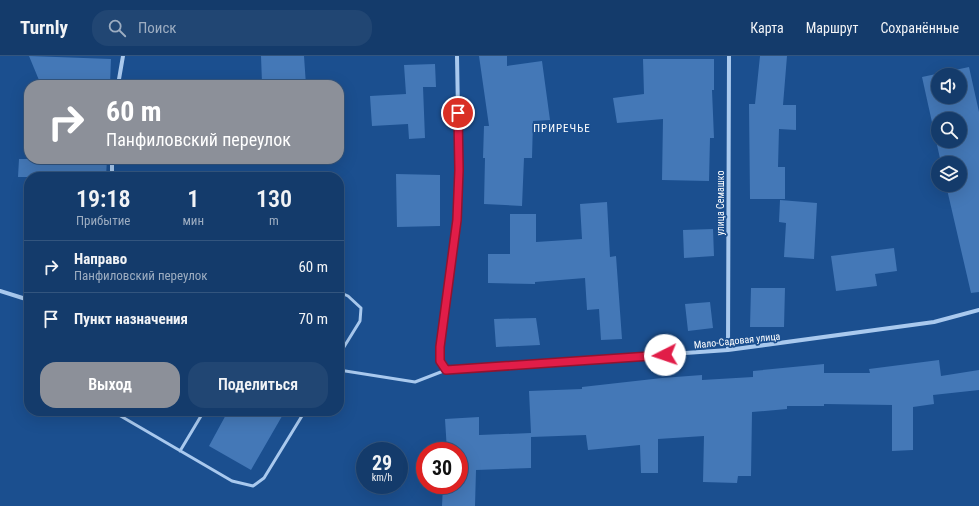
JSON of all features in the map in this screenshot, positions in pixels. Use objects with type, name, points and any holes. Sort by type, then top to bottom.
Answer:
[{"type":"street","points":[[119,80],[123,56]]},
{"type":"street","points":[[446,370],[440,361],[440,347],[457,220],[459,170],[457,56]]},
{"type":"street","name":"улица Семашко","points":[[728,350],[729,56]]},
{"type":"street","points":[[0,291],[24,298]]},
{"type":"street","name":"Мало-Садовая улица","points":[[446,370],[728,350],[934,322],[979,310]]},
{"type":"lane","points":[[344,294],[361,308],[360,321],[344,347]]},
{"type":"lane","points":[[344,371],[415,382],[446,370]]},
{"type":"lane","points":[[120,416],[232,481],[253,486],[264,478],[302,416]]},
{"type":"lane","points":[[180,451],[201,416]]},
{"type":"building","points":[[29,56],[111,59],[110,80],[39,80]]},
{"type":"building","points":[[261,56],[304,56],[306,80],[262,80]]},
{"type":"building","points":[[479,56],[507,56],[507,66],[542,61],[550,120],[533,121],[532,158],[524,158],[522,206],[484,204],[484,126],[489,126]]},
{"type":"building","points":[[760,56],[787,56],[783,105],[796,105],[796,130],[779,129],[778,167],[785,167],[785,199],[750,199],[749,104],[755,104]]},
{"type":"building","points":[[643,59],[714,59],[714,90],[712,90],[714,138],[710,138],[709,181],[662,180],[663,119],[617,123],[613,98],[644,94]]},
{"type":"building","points":[[435,64],[436,87],[423,87],[425,138],[409,139],[408,124],[372,126],[370,96],[406,94],[404,65]]},
{"type":"building","points":[[969,67],[979,112],[979,292],[971,293],[948,192],[967,192],[967,156],[939,156],[938,148],[967,148],[967,112],[931,112],[931,118],[922,77],[931,75],[931,104],[967,104],[967,68],[964,68]]},
{"type":"building","points":[[19,159],[24,159],[24,164],[107,164],[106,172],[24,172],[24,177],[18,177]]},
{"type":"building","points":[[396,174],[440,175],[440,226],[397,227]]},
{"type":"building","points":[[780,200],[817,203],[814,259],[784,257],[786,223],[779,222]]},
{"type":"building","points":[[607,202],[610,257],[616,256],[622,339],[601,340],[599,309],[587,310],[585,278],[535,282],[535,284],[488,283],[488,254],[510,254],[510,214],[536,214],[536,242],[582,239],[580,204]]},
{"type":"building","points":[[713,229],[714,256],[684,258],[683,230]]},
{"type":"building","points":[[894,248],[897,271],[875,274],[877,286],[836,291],[831,256]]},
{"type":"building","points":[[751,288],[785,288],[784,327],[750,327]]},
{"type":"building","points":[[710,302],[713,328],[688,331],[685,304]]},
{"type":"building","points":[[536,318],[540,345],[496,347],[494,319]]},
{"type":"building","points":[[939,360],[941,376],[979,370],[979,390],[933,395],[934,404],[913,407],[913,450],[892,451],[892,405],[824,404],[824,406],[787,406],[787,409],[752,412],[751,476],[738,476],[737,483],[703,482],[704,436],[658,439],[658,473],[641,473],[640,445],[588,450],[586,435],[531,437],[531,468],[476,470],[475,506],[442,506],[443,494],[468,494],[468,442],[446,442],[445,419],[479,417],[479,435],[531,433],[529,391],[582,389],[582,387],[702,375],[702,380],[753,377],[753,371],[824,364],[824,373],[870,373],[869,369]]},
{"type":"building","points":[[225,416],[282,416],[251,470],[209,446]]},
{"type":"district","name":"ПРИРЕЧЬЕ","points":[[562,128]]},
{"type":"route","points":[[458,113],[459,170],[457,220],[440,347],[440,361],[446,370],[665,355]]}]
